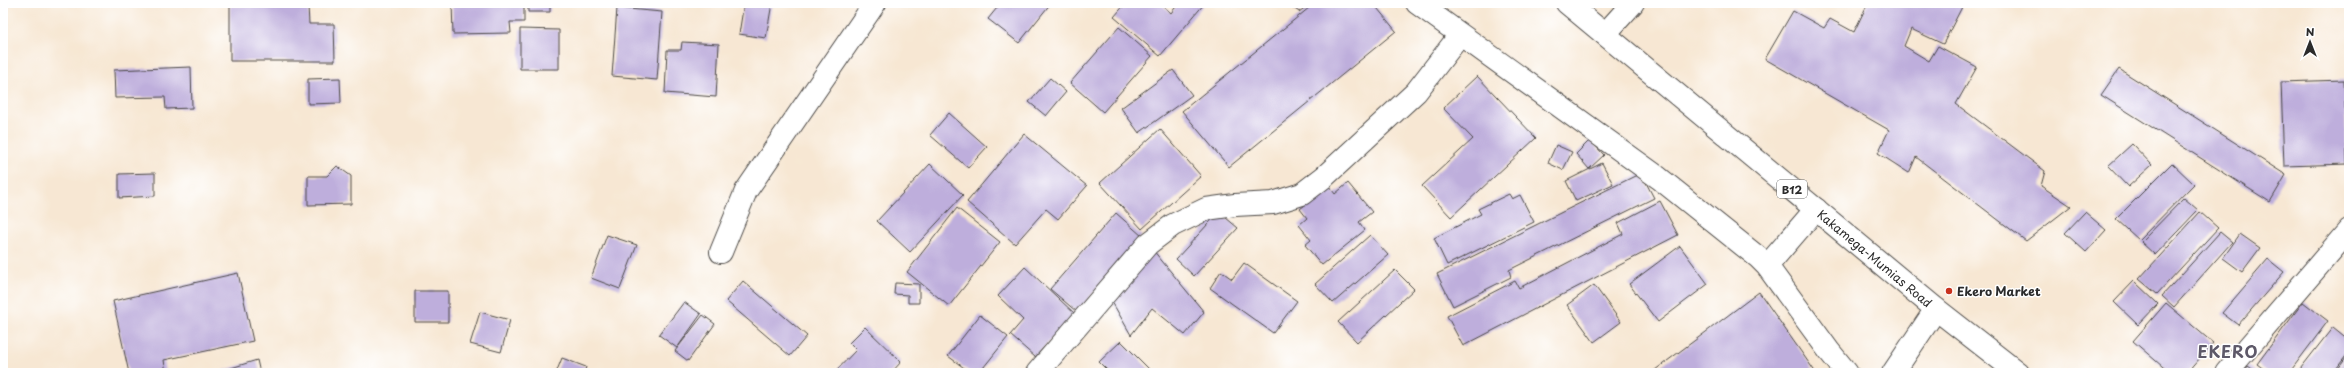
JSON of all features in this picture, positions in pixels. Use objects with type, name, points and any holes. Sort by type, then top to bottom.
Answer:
[{"type":"main road","points":[[721,252],[746,191],[875,3]]},
{"type":"main road","points":[[1417,3],[1659,178],[1767,266],[1829,351],[1847,373]]},
{"type":"main road","name":"Kakamega-Mumias Road","points":[[1567,3],[1936,309],[2018,373]]},
{"type":"main road","points":[[1604,34],[1633,3]]},
{"type":"main road","points":[[1037,373],[1148,244],[1173,225],[1206,209],[1235,205],[1273,204],[1302,194],[1329,173],[1416,92],[1460,35]]},
{"type":"main road","points":[[1767,266],[1816,209]]},
{"type":"main road","points":[[2226,373],[2349,230]]},
{"type":"main road","points":[[1893,373],[1936,309]]},
{"type":"building","points":[[452,3],[524,3],[524,22],[510,22],[511,33],[453,34]]},
{"type":"building","points":[[528,3],[550,3],[550,12],[528,12]]},
{"type":"building","points":[[744,3],[772,3],[766,38],[739,34]]},
{"type":"building","points":[[1001,3],[1051,3],[1019,43],[988,19]]},
{"type":"building","points":[[1126,3],[1160,3],[1171,13],[1179,3],[1205,3],[1160,56],[1114,17]]},
{"type":"building","points":[[1287,3],[1311,3],[1299,12]]},
{"type":"building","points":[[1315,3],[1373,3],[1396,31],[1229,167],[1182,111]]},
{"type":"building","points":[[1868,3],[1954,3],[1962,7],[1943,44],[1911,29],[1904,46],[1929,61],[1938,46],[1977,67],[1956,104],[2045,171],[2041,186],[2071,206],[2026,241],[1916,157],[1909,173],[1878,153],[1889,130],[1765,59],[1793,11],[1824,28],[1830,19],[1854,32]]},
{"type":"building","points":[[230,6],[308,6],[309,24],[334,24],[335,61],[230,61]]},
{"type":"building","points":[[617,8],[662,12],[657,80],[612,76]]},
{"type":"building","points":[[1119,27],[1152,56],[1103,112],[1070,83]]},
{"type":"building","points":[[520,29],[559,30],[559,69],[520,69]]},
{"type":"building","points":[[682,42],[719,44],[716,97],[665,93],[667,50],[681,50]]},
{"type":"building","points":[[191,67],[192,108],[166,109],[165,97],[115,98],[114,70]]},
{"type":"building","points":[[2119,69],[2286,175],[2270,202],[2101,95]]},
{"type":"building","points":[[1173,70],[1192,95],[1139,133],[1121,108]]},
{"type":"building","points":[[1477,76],[1536,138],[1451,217],[1422,186],[1473,139],[1443,108]]},
{"type":"building","points":[[340,78],[341,103],[308,104],[308,79]]},
{"type":"building","points":[[1050,78],[1066,92],[1046,116],[1029,102]]},
{"type":"building","points":[[2344,80],[2347,164],[2284,166],[2281,82]]},
{"type":"building","points":[[949,113],[987,147],[968,168],[930,135]]},
{"type":"building","points":[[1160,129],[1201,176],[1142,229],[1100,183]]},
{"type":"building","points":[[1024,134],[1087,186],[1058,219],[1046,209],[1015,244],[967,202]]},
{"type":"building","points":[[1590,140],[1604,155],[1589,169],[1576,154]]},
{"type":"building","points":[[2132,144],[2152,165],[2128,187],[2108,166]]},
{"type":"building","points":[[1556,145],[1572,152],[1563,170],[1548,163]]},
{"type":"building","points":[[1602,163],[1613,184],[1576,201],[1566,181]]},
{"type":"building","points":[[2172,163],[2194,184],[2139,240],[2116,219]]},
{"type":"building","points":[[930,164],[963,195],[910,252],[877,221]]},
{"type":"building","points":[[337,166],[351,176],[351,204],[308,205],[308,176],[327,176]]},
{"type":"building","points":[[155,173],[155,196],[119,198],[119,174]]},
{"type":"building","points":[[1641,173],[1654,198],[1509,270],[1511,277],[1453,306],[1437,274]]},
{"type":"building","points":[[1348,183],[1372,212],[1359,222],[1365,230],[1322,265],[1305,245],[1311,240],[1299,225],[1307,218],[1300,209],[1329,186],[1335,194]]},
{"type":"building","points":[[1509,194],[1512,199],[1520,195],[1534,222],[1447,265],[1434,238],[1481,214],[1478,209]]},
{"type":"building","points":[[2184,198],[2198,210],[2155,255],[2141,242]]},
{"type":"building","points":[[1660,201],[1678,235],[1463,346],[1447,316],[1515,281],[1519,288],[1623,234],[1618,223]]},
{"type":"building","points":[[957,208],[1000,242],[949,306],[907,272]]},
{"type":"building","points":[[1219,212],[1238,228],[1194,276],[1176,259]]},
{"type":"building","points":[[2085,212],[2106,230],[2086,252],[2065,233]]},
{"type":"building","points":[[2200,212],[2218,228],[2157,294],[2139,279]]},
{"type":"building","points":[[1116,213],[1142,236],[1077,312],[1050,289]]},
{"type":"building","points":[[2220,232],[2232,242],[2174,307],[2162,296]]},
{"type":"building","points":[[2240,234],[2260,248],[2242,272],[2223,258]]},
{"type":"building","points":[[607,235],[637,245],[620,289],[591,278]]},
{"type":"building","points":[[1370,235],[1388,255],[1333,303],[1315,284]]},
{"type":"building","points":[[1148,244],[1204,312],[1185,335],[1152,308],[1131,335],[1107,293]]},
{"type":"building","points":[[1680,246],[1708,284],[1658,322],[1629,284]]},
{"type":"building","points":[[2268,259],[2284,272],[2238,325],[2222,313]]},
{"type":"building","points":[[1244,263],[1297,301],[1273,333],[1210,288],[1221,271],[1232,279]]},
{"type":"building","points":[[1025,267],[1075,314],[1035,357],[1010,335],[1023,320],[998,296]]},
{"type":"building","points":[[1395,270],[1414,289],[1357,342],[1338,322]]},
{"type":"building","points":[[238,273],[253,341],[164,360],[166,373],[129,373],[113,301]]},
{"type":"building","points":[[743,281],[807,336],[790,356],[726,301]]},
{"type":"building","points":[[2134,281],[2158,304],[2138,325],[2114,302]]},
{"type":"building","points":[[895,283],[919,284],[919,303],[908,303],[908,295],[894,294]]},
{"type":"building","points":[[1594,285],[1621,322],[1594,342],[1567,305]]},
{"type":"building","points":[[415,291],[448,291],[448,322],[415,322]]},
{"type":"building","points":[[1759,292],[1816,373],[1651,373],[1706,332]]},
{"type":"building","points":[[684,302],[701,314],[677,348],[659,335]]},
{"type":"building","points":[[2303,302],[2328,321],[2289,373],[2269,373],[2257,364]]},
{"type":"building","points":[[2166,303],[2213,343],[2187,373],[2170,373],[2133,341]]},
{"type":"building","points":[[480,312],[510,320],[501,352],[470,344]]},
{"type":"building","points":[[703,315],[715,324],[688,361],[675,351]]},
{"type":"building","points":[[980,315],[1008,337],[979,373],[971,373],[948,356]]},
{"type":"building","points":[[865,327],[901,362],[891,373],[834,373],[856,350],[849,343]]},
{"type":"building","points":[[2333,327],[2349,340],[2349,352],[2333,373],[2297,373]]},
{"type":"building","points":[[1121,341],[1153,373],[1110,373],[1099,362]]},
{"type":"building","points":[[2349,354],[2349,373],[2335,373]]},
{"type":"building","points":[[562,358],[586,367],[584,373],[556,373]]},
{"type":"building","points":[[257,360],[260,373],[215,373]]},
{"type":"building","points":[[2248,366],[2258,373],[2243,373]]},
{"type":"place","name":"Ekero Market","points":[[1949,291]]},
{"type":"district","name":"EKERO","points":[[2228,351]]}]
